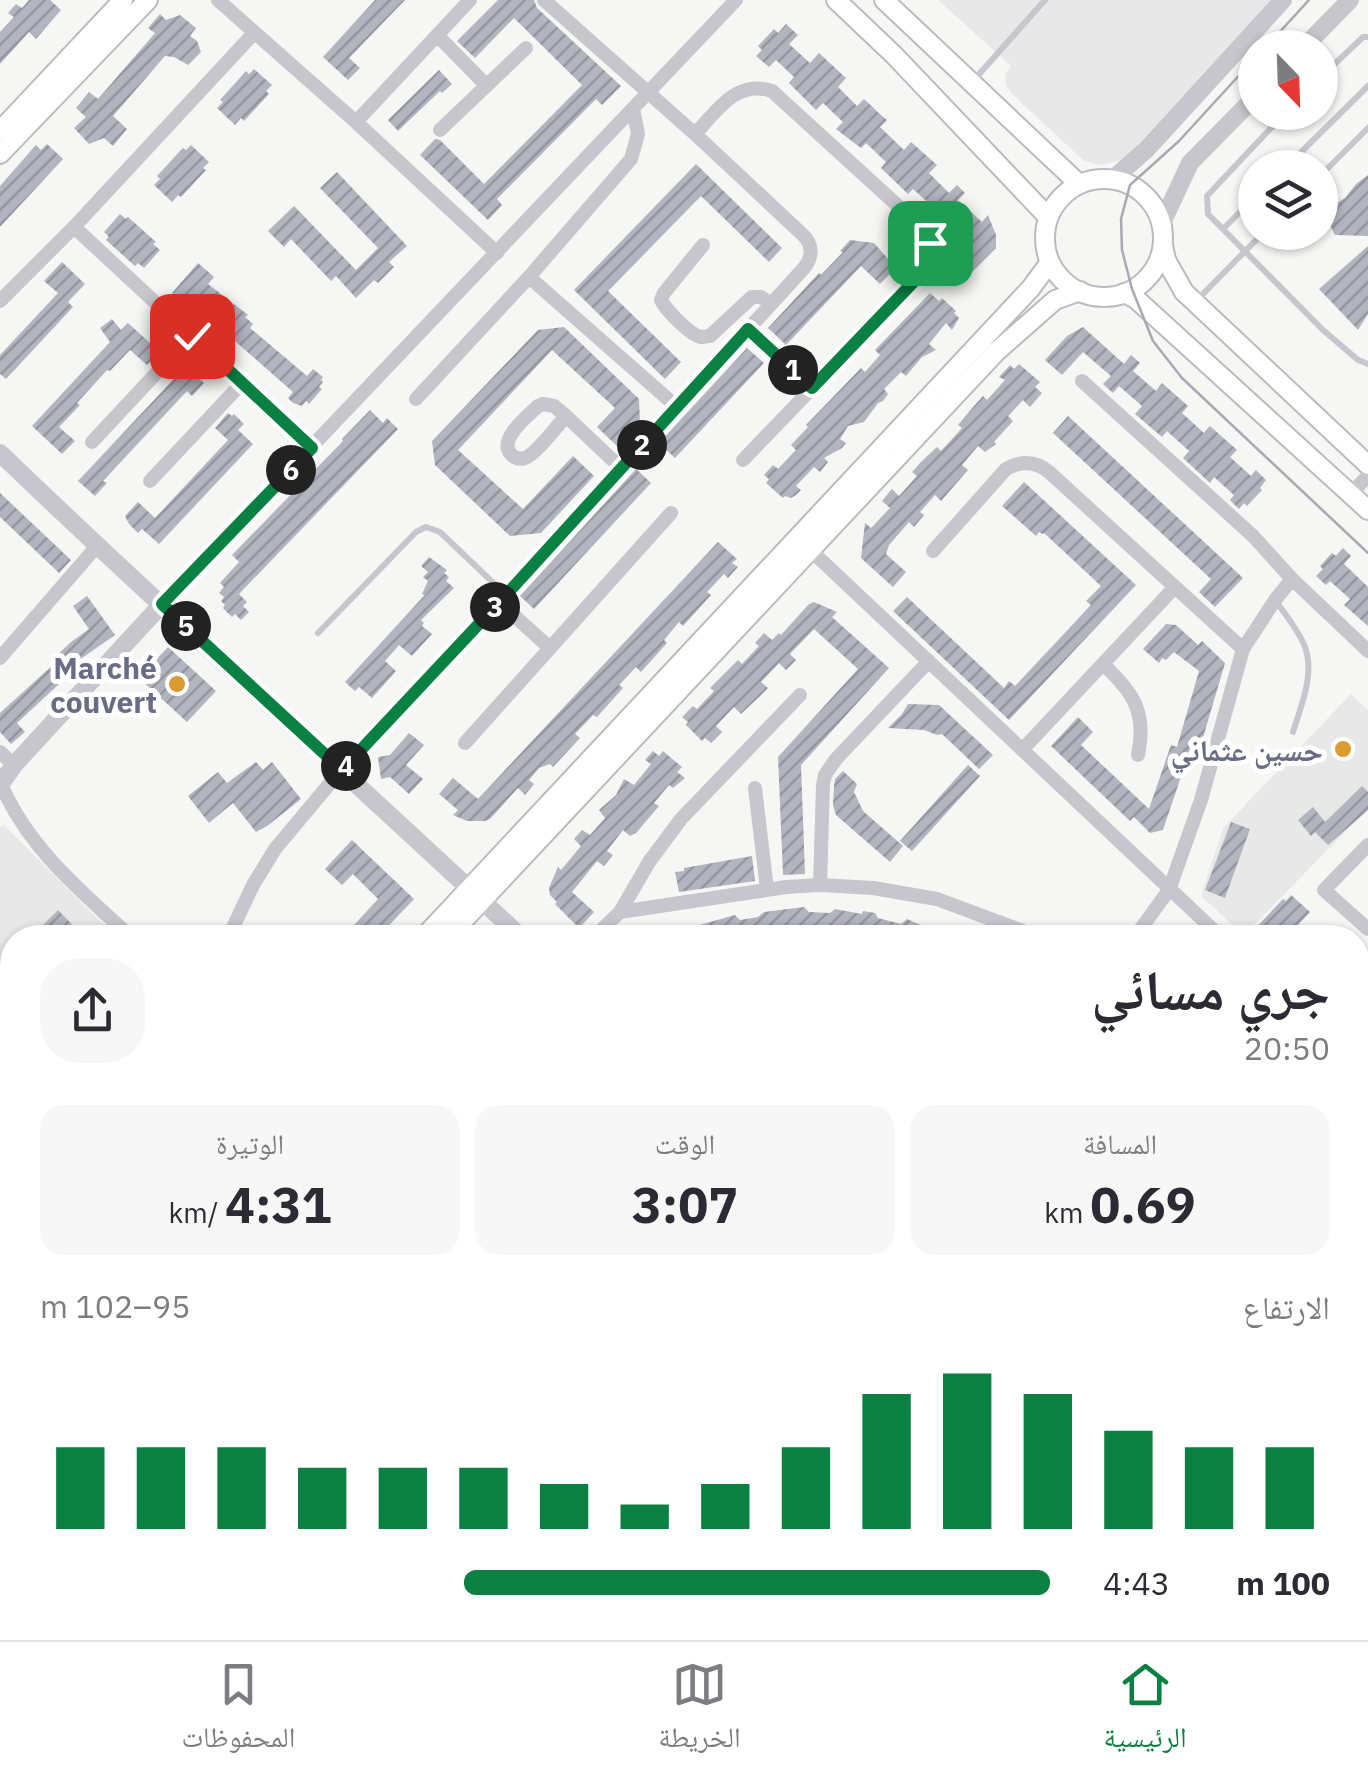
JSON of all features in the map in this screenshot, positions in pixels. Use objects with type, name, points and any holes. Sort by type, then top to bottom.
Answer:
[{"type":"main road","points":[[0,131],[122,0]]},
{"type":"main road","points":[[0,154],[148,0]]},
{"type":"main road","points":[[836,0],[894,55],[1048,217]]},
{"type":"main road","points":[[884,0],[1079,184]]},
{"type":"main road","points":[[894,55],[916,30]]},
{"type":"main road","points":[[1162,233],[1159,258],[1151,272],[1124,292],[1102,296],[1080,291],[1058,274],[1050,262],[1045,232],[1056,204],[1079,184],[1113,180],[1141,190],[1158,213],[1162,233],[1166,260],[1184,292],[1368,466]]},
{"type":"main road","points":[[438,925],[475,894],[804,544],[1032,288],[1050,262]]},
{"type":"main road","points":[[804,544],[996,352],[1055,300],[1080,291]]},
{"type":"main road","points":[[1124,292],[1368,510]]},
{"type":"main road","points":[[455,925],[475,894]]},
{"type":"street","points":[[218,0],[497,253]]},
{"type":"street","points":[[356,122],[470,0]]},
{"type":"street","points":[[234,925],[264,865],[342,770],[811,257],[810,245],[803,235],[544,0]]},
{"type":"street","points":[[118,925],[72,883],[27,832],[0,785],[7,759],[312,448],[736,0]]},
{"type":"street","points":[[1113,180],[1147,149],[1283,0]]},
{"type":"street","points":[[1321,30],[1350,0]]},
{"type":"street","points":[[0,301],[254,34]]},
{"type":"street","points":[[437,36],[486,85]]},
{"type":"street","points":[[440,130],[526,48]]},
{"type":"street","points":[[695,134],[733,94],[752,87],[772,91],[926,234],[930,243],[931,254],[923,272],[743,460]]},
{"type":"street","points":[[416,399],[631,160],[638,134],[633,109]]},
{"type":"street","points":[[1162,233],[1190,163],[1238,114]]},
{"type":"street","points":[[74,227],[312,448]]},
{"type":"street","points":[[703,246],[662,298],[664,307],[694,334],[713,334],[752,297],[761,296],[771,304]]},
{"type":"street","points":[[529,277],[676,408]]},
{"type":"street","points":[[748,329],[812,388]]},
{"type":"street","points":[[92,442],[192,336]]},
{"type":"street","points":[[1082,381],[1253,536],[1368,651]]},
{"type":"street","points":[[150,481],[242,383]]},
{"type":"street","points":[[566,416],[621,468]]},
{"type":"street","points":[[0,453],[508,925]]},
{"type":"street","points":[[933,551],[1006,469],[1021,462],[1036,464],[1243,649]]},
{"type":"street","points":[[1350,494],[1368,476]]},
{"type":"street","points":[[465,743],[671,513]]},
{"type":"street","points":[[804,544],[1208,925]]},
{"type":"street","points":[[2,652],[96,546]]},
{"type":"street","points":[[1143,925],[1169,890],[1201,800],[1243,649],[1292,579]]},
{"type":"street","points":[[1023,748],[1174,588]]},
{"type":"street","points":[[502,599],[550,648]]},
{"type":"street","points":[[820,885],[826,775],[836,759],[929,662]]},
{"type":"street","points":[[1103,664],[1132,694],[1138,708],[1142,724],[1138,755]]},
{"type":"street","points":[[607,925],[620,912],[664,838],[800,695]]},
{"type":"street","points":[[755,788],[767,889]]},
{"type":"street","points":[[1363,925],[1324,890],[1368,845]]},
{"type":"street","points":[[620,912],[767,889],[820,885],[873,888],[936,899],[1006,925]]},
{"type":"lane","points":[[972,82],[1045,0]]},
{"type":"lane","points":[[1338,59],[1351,46],[1368,38]]},
{"type":"lane","points":[[1303,150],[1368,86]]},
{"type":"lane","points":[[1338,158],[1368,128]]},
{"type":"lane","points":[[1269,130],[1207,196],[1208,214],[1324,330],[1368,364]]},
{"type":"lane","points":[[1222,229],[1238,213]]},
{"type":"lane","points":[[1194,303],[1245,251]]},
{"type":"lane","points":[[318,634],[416,532],[426,527],[440,532],[502,599]]},
{"type":"lane","points":[[1275,600],[1307,652],[1308,682],[1293,732]]},
{"type":"shaded area","points":[[938,0],[1279,0],[1251,30],[1238,30],[1238,43],[1132,155],[1117,161],[1100,165],[1084,161],[1011,93],[1005,75],[1011,66]]},
{"type":"shaded area","points":[[1351,694],[1368,710],[1368,809],[1254,925],[1233,925],[1201,896],[1223,828]]},
{"type":"shaded area","points":[[4,825],[104,925],[0,925],[0,827]]},
{"type":"building","points":[[29,0],[50,0],[61,10],[36,39],[29,32],[0,64],[0,32],[14,17],[8,13],[16,4],[22,8]]},
{"type":"building","points":[[375,0],[405,0],[349,58],[360,68],[348,80],[323,57]]},
{"type":"building","points":[[498,0],[534,0],[537,8],[621,86],[602,105],[596,99],[497,199],[502,205],[488,220],[420,155],[435,139],[440,140],[484,184],[582,85],[514,18],[475,58],[457,41]]},
{"type":"building","points":[[160,14],[166,20],[180,15],[196,28],[190,36],[201,52],[188,65],[165,56],[113,116],[127,129],[113,146],[104,138],[89,144],[74,128],[86,117],[76,108],[89,92],[98,99],[155,33],[148,28]]},
{"type":"building","points":[[786,24],[798,35],[789,44],[810,63],[819,53],[846,78],[838,87],[857,106],[864,99],[887,120],[880,127],[904,150],[911,142],[937,165],[929,173],[949,193],[957,185],[965,193],[958,200],[982,222],[988,215],[996,235],[996,248],[966,278],[951,264],[972,242],[944,215],[938,222],[928,212],[933,207],[913,189],[908,194],[881,168],[886,162],[866,143],[861,148],[836,129],[843,122],[823,103],[816,110],[789,83],[794,77],[776,60],[769,67],[756,56],[762,50],[758,46],[774,29],[778,33]]},
{"type":"building","points":[[254,69],[272,85],[266,91],[269,94],[244,121],[241,118],[235,125],[217,108],[246,71],[249,74]]},
{"type":"building","points":[[439,70],[452,84],[398,131],[388,120]]},
{"type":"building","points":[[47,144],[63,159],[0,227],[0,186],[36,145],[41,150]]},
{"type":"building","points":[[191,145],[209,162],[203,168],[206,170],[172,202],[154,185],[160,179],[157,176],[183,148]]},
{"type":"building","points":[[696,164],[782,248],[769,262],[701,196],[608,291],[681,362],[665,379],[574,290]]},
{"type":"building","points":[[337,172],[407,246],[389,262],[394,267],[356,298],[336,276],[331,281],[291,239],[284,247],[268,231],[294,206],[356,270],[378,248],[320,188]]},
{"type":"building","points":[[1368,175],[1368,236],[1338,235],[1338,202]]},
{"type":"building","points":[[120,214],[156,242],[153,244],[160,250],[144,268],[138,263],[135,266],[106,240],[109,237],[104,232]]},
{"type":"building","points":[[850,240],[874,243],[896,268],[880,284],[861,266],[786,345],[768,328],[843,252],[840,251]]},
{"type":"building","points":[[1368,246],[1368,314],[1358,330],[1319,289]]},
{"type":"building","points":[[62,262],[85,284],[68,302],[73,307],[6,379],[0,374],[0,355],[58,293],[44,281]]},
{"type":"building","points":[[198,263],[214,277],[208,284],[248,315],[245,317],[253,324],[250,328],[307,376],[313,369],[323,377],[319,387],[322,389],[309,404],[293,403],[288,398],[293,392],[193,304],[189,308],[172,293]]},
{"type":"building","points":[[930,293],[956,311],[959,318],[952,330],[946,323],[929,344],[936,350],[922,357],[906,376],[901,372],[884,389],[888,394],[864,422],[848,426],[840,439],[846,443],[824,458],[828,462],[820,472],[814,467],[796,486],[801,490],[796,495],[783,498],[766,483],[769,479],[764,475],[773,465],[778,469],[796,450],[791,445],[806,425],[861,368],[865,372],[880,355],[875,350]]},
{"type":"building","points":[[112,319],[121,330],[128,323],[160,352],[147,365],[130,350],[107,370],[59,427],[75,441],[62,454],[32,426],[110,342],[100,328]]},
{"type":"building","points":[[564,327],[639,399],[640,423],[618,447],[597,427],[615,408],[552,350],[458,450],[523,509],[573,456],[594,476],[541,533],[510,536],[435,465],[432,441],[538,330]]},
{"type":"building","points":[[1083,327],[1124,364],[1131,355],[1140,363],[1133,371],[1156,391],[1162,383],[1188,406],[1182,413],[1204,433],[1210,426],[1237,450],[1230,457],[1251,476],[1256,470],[1266,480],[1247,506],[1244,503],[1239,509],[1230,500],[1234,495],[1214,477],[1210,483],[1183,458],[1189,451],[1167,431],[1162,437],[1135,414],[1142,406],[1119,386],[1113,393],[1103,384],[1111,376],[1083,352],[1062,375],[1045,360],[1067,336]]},
{"type":"building","points":[[747,348],[764,363],[675,458],[659,443]]},
{"type":"building","points":[[1019,364],[1040,382],[1035,387],[1042,393],[1030,407],[1023,400],[1008,416],[1013,421],[996,444],[985,452],[978,446],[962,465],[968,470],[941,501],[935,495],[920,512],[924,515],[914,527],[909,522],[889,545],[886,554],[906,572],[893,587],[861,558],[865,523],[871,528],[890,508],[882,501],[892,489],[899,496],[917,476],[912,472],[921,462],[937,447],[941,451],[983,396],[987,400],[1005,380],[999,377],[1010,365],[1014,369]]},
{"type":"building","points":[[186,366],[204,383],[192,396],[187,391],[103,481],[107,483],[95,496],[78,481]]},
{"type":"building","points":[[370,410],[383,423],[387,418],[398,429],[239,594],[247,602],[243,606],[249,612],[241,620],[235,614],[232,617],[223,608],[224,597],[219,593],[224,587],[220,583],[239,562],[232,555]]},
{"type":"building","points":[[228,413],[244,424],[238,430],[253,444],[159,544],[142,529],[138,533],[125,516],[138,502],[155,518],[228,440],[215,428]]},
{"type":"building","points":[[1068,416],[1243,578],[1215,607],[1199,592],[1211,579],[1053,433]]},
{"type":"building","points":[[636,469],[651,483],[534,609],[520,596]]},
{"type":"building","points":[[1024,482],[1136,585],[1009,720],[893,611],[907,597],[1004,688],[1009,681],[1015,686],[1091,605],[1086,601],[1101,586],[1044,533],[1036,536],[1002,506]]},
{"type":"building","points":[[0,493],[71,560],[59,573],[0,517]]},
{"type":"building","points":[[718,542],[737,559],[732,563],[738,567],[728,578],[724,574],[707,592],[711,595],[683,626],[679,622],[664,640],[667,643],[641,672],[636,667],[619,685],[623,688],[575,734],[580,738],[553,767],[550,764],[539,768],[529,780],[534,784],[525,795],[518,788],[490,819],[467,821],[453,815],[458,810],[439,794],[453,778],[478,799]]},
{"type":"building","points":[[1343,548],[1351,556],[1344,564],[1368,587],[1368,626],[1344,605],[1350,599],[1330,581],[1326,585],[1316,576],[1332,553],[1336,556]]},
{"type":"building","points":[[429,557],[447,570],[446,581],[454,588],[421,620],[432,634],[412,656],[399,645],[385,661],[396,671],[372,698],[359,687],[355,691],[345,682],[433,586],[422,594],[428,581],[423,577],[428,572],[421,566]]},
{"type":"building","points":[[87,596],[115,635],[82,658],[85,660],[17,723],[25,732],[11,744],[0,732],[0,713],[89,629],[73,606]]},
{"type":"building","points":[[814,602],[837,612],[832,617],[889,668],[801,765],[805,874],[783,875],[778,757],[858,669],[814,629],[790,654],[796,660],[786,670],[779,663],[761,682],[768,688],[758,698],[741,714],[734,707],[716,726],[722,732],[711,743],[705,738],[702,741],[682,717],[693,706],[697,709],[714,691],[710,688],[738,660],[742,664],[759,646],[755,643],[764,633],[772,640],[781,635]]},
{"type":"building","points":[[1166,624],[1176,625],[1198,645],[1202,641],[1225,663],[1202,741],[1194,738],[1163,830],[1150,833],[1134,817],[1130,821],[1051,746],[1078,717],[1093,732],[1081,745],[1149,809],[1171,745],[1177,747],[1199,671],[1174,652],[1159,663],[1143,649]]},
{"type":"building","name":"Marché couvert","points":[[168,647],[216,691],[187,722],[139,678]]},
{"type":"building","points":[[908,704],[939,705],[993,755],[979,769],[942,734],[888,728]]},
{"type":"building","points":[[409,733],[424,745],[406,765],[423,779],[409,794],[390,777],[381,779],[378,757],[390,755]]},
{"type":"building","points":[[653,751],[659,756],[663,751],[682,767],[677,772],[685,778],[673,788],[669,785],[654,803],[659,806],[636,833],[630,836],[623,830],[607,851],[613,855],[604,866],[597,861],[572,892],[594,912],[582,925],[576,925],[555,904],[549,888],[558,867],[561,870],[581,846],[574,839],[582,830],[590,835],[605,818],[599,810],[616,795],[624,779],[634,785],[651,764],[645,760]]},
{"type":"building","points":[[256,762],[263,770],[272,762],[301,799],[256,832],[233,803],[209,823],[188,796],[218,772],[227,783]]},
{"type":"building","points":[[968,765],[980,776],[912,851],[900,841]]},
{"type":"building","points":[[843,771],[857,784],[854,792],[863,811],[903,846],[890,862],[836,815],[835,779]]},
{"type":"building","points":[[1362,786],[1368,792],[1368,810],[1328,845],[1315,832],[1311,836],[1298,820],[1313,807],[1325,822]]},
{"type":"building","points":[[1231,822],[1250,829],[1225,898],[1205,890]]},
{"type":"building","points":[[352,840],[414,899],[389,925],[354,925],[378,899],[353,874],[342,885],[325,869]]},
{"type":"building","points":[[752,856],[755,881],[679,892],[675,872]]},
{"type":"building","points":[[1291,895],[1310,912],[1298,925],[1259,925],[1283,899],[1286,901]]},
{"type":"building","points":[[804,907],[809,912],[863,911],[901,924],[907,919],[921,925],[700,925],[735,915],[740,920],[758,917],[764,912]]},
{"type":"building","points":[[58,910],[72,925],[43,925]]},
{"type":"tram line","points":[[1282,30],[1309,0]]},
{"type":"tram line","points":[[1238,77],[1179,141],[1130,185],[1121,219],[1122,250],[1132,289],[1153,341],[1182,378],[1368,553]]},
{"type":"place","name":"Marché couvert","points":[[177,684]]},
{"type":"place","name":"حسين عثماني","points":[[1343,749]]},
{"type":"route","points":[[192,336],[312,448],[162,604],[342,770],[748,329],[812,388],[923,272],[929,264],[930,243]]}]
